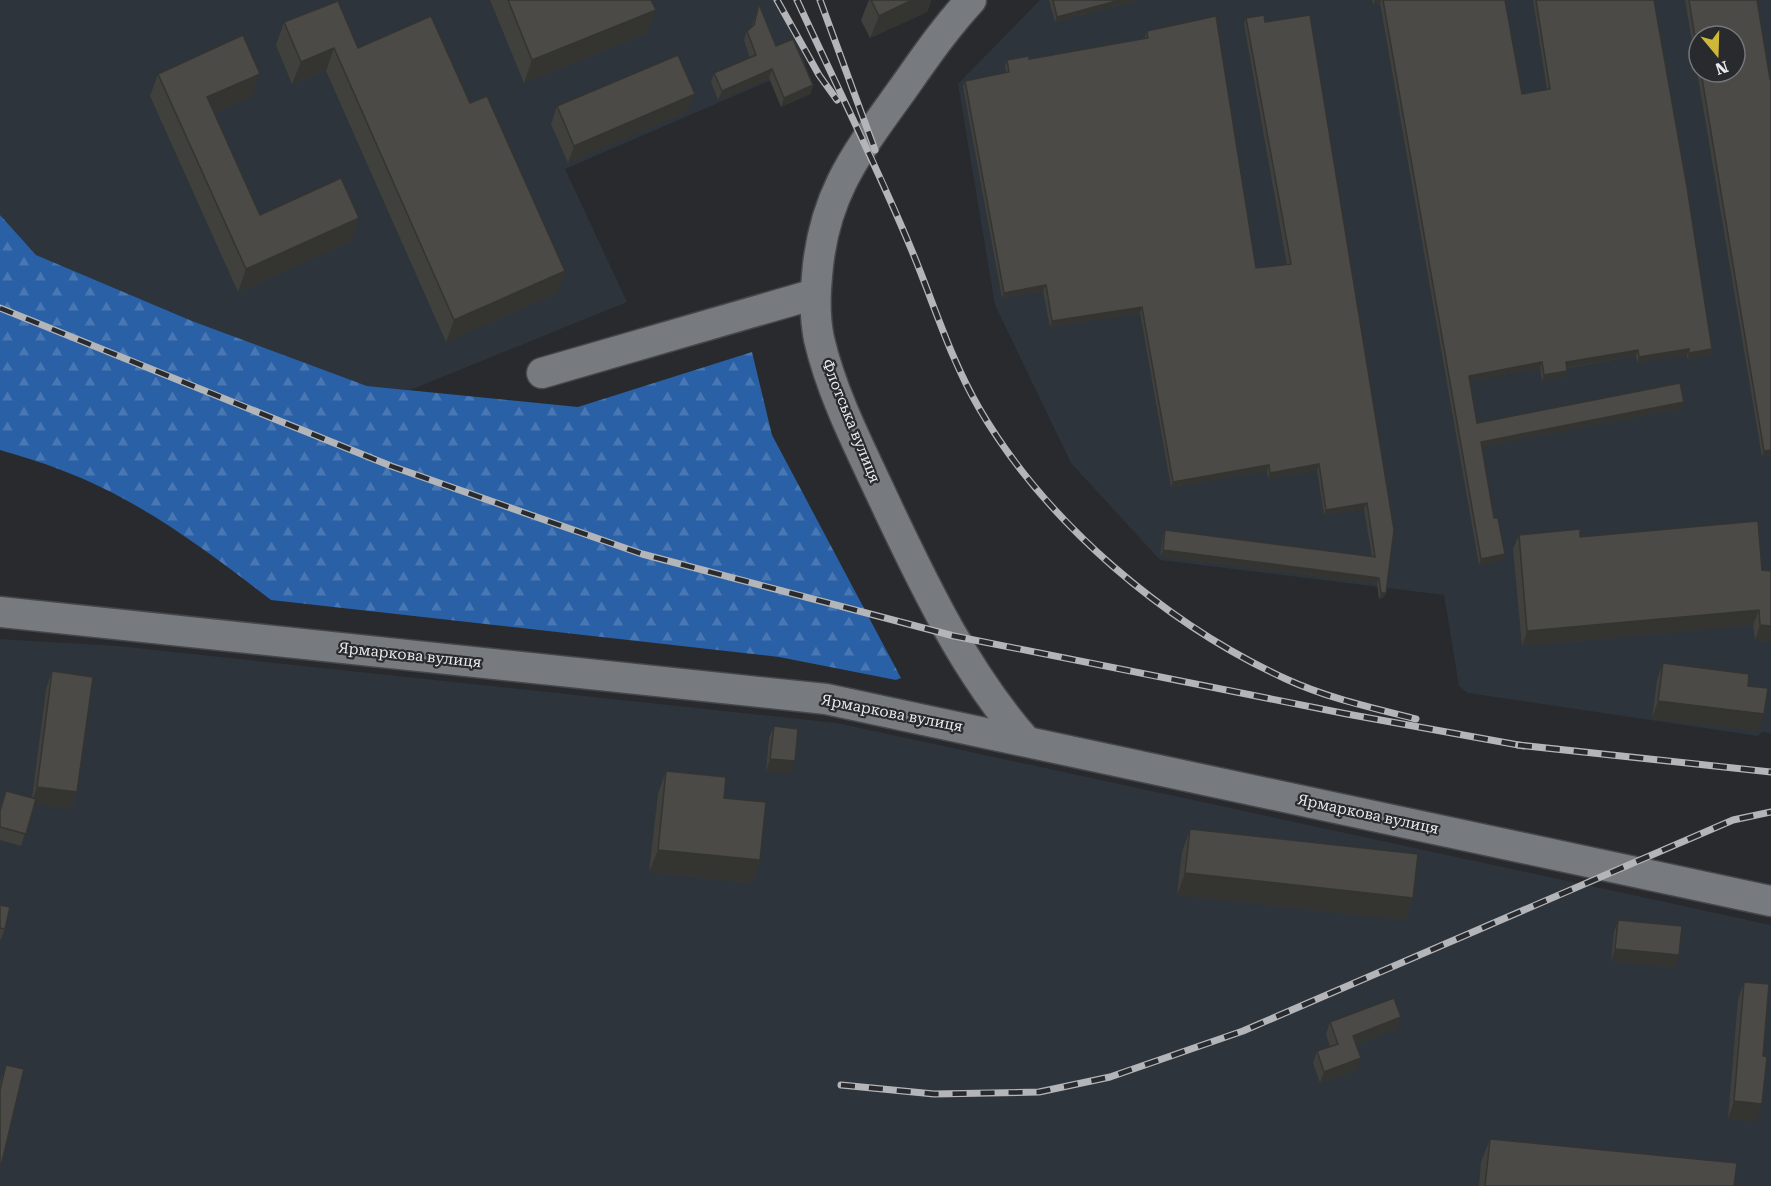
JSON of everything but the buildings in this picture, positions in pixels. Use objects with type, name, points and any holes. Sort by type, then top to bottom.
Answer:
[{"type":"street","name":"Флотська вулиця","points":[[971,0],[945,30],[848,167],[830,203],[819,245],[815,294],[819,337],[828,369],[864,457],[917,571],[993,703],[1026,741]]},
{"type":"street","points":[[542,373],[815,294]]},
{"type":"street","name":"Ярмаркова вулиця","points":[[0,612],[826,699],[1771,901]]},
{"type":"shaded area","points":[[0,0],[782,0],[806,65],[565,169],[627,302],[410,390],[367,386],[192,321],[36,255],[0,215]]},
{"type":"shaded area","points":[[1040,0],[1771,0],[1771,733],[1762,732],[1758,736],[1468,693],[1459,686],[1444,595],[1160,560],[1071,463],[995,305],[958,84]]},
{"type":"shaded area","points":[[0,639],[117,646],[837,723],[1771,925],[1771,1186],[0,1186]]},
{"type":"green space","points":[[0,215],[36,255],[192,321],[367,386],[578,407],[752,352],[772,435],[901,678],[896,680],[779,657],[271,600],[171,527],[118,496],[61,470],[0,450]]},
{"type":"railway","points":[[777,0],[819,75],[837,100]]},
{"type":"railway","points":[[797,0],[899,219],[969,389],[1007,450],[1038,491],[1074,530],[1113,566],[1197,630],[1241,656],[1302,686],[1350,702],[1416,719]]},
{"type":"railway","points":[[820,0],[875,150]]},
{"type":"railway","points":[[0,308],[391,466],[642,554],[954,636],[1347,714],[1524,746]]},
{"type":"railway","points":[[1518,745],[1771,772]]},
{"type":"railway","points":[[841,1085],[934,1094],[1039,1092],[1110,1077],[1243,1031],[1733,820],[1771,812]]}]
